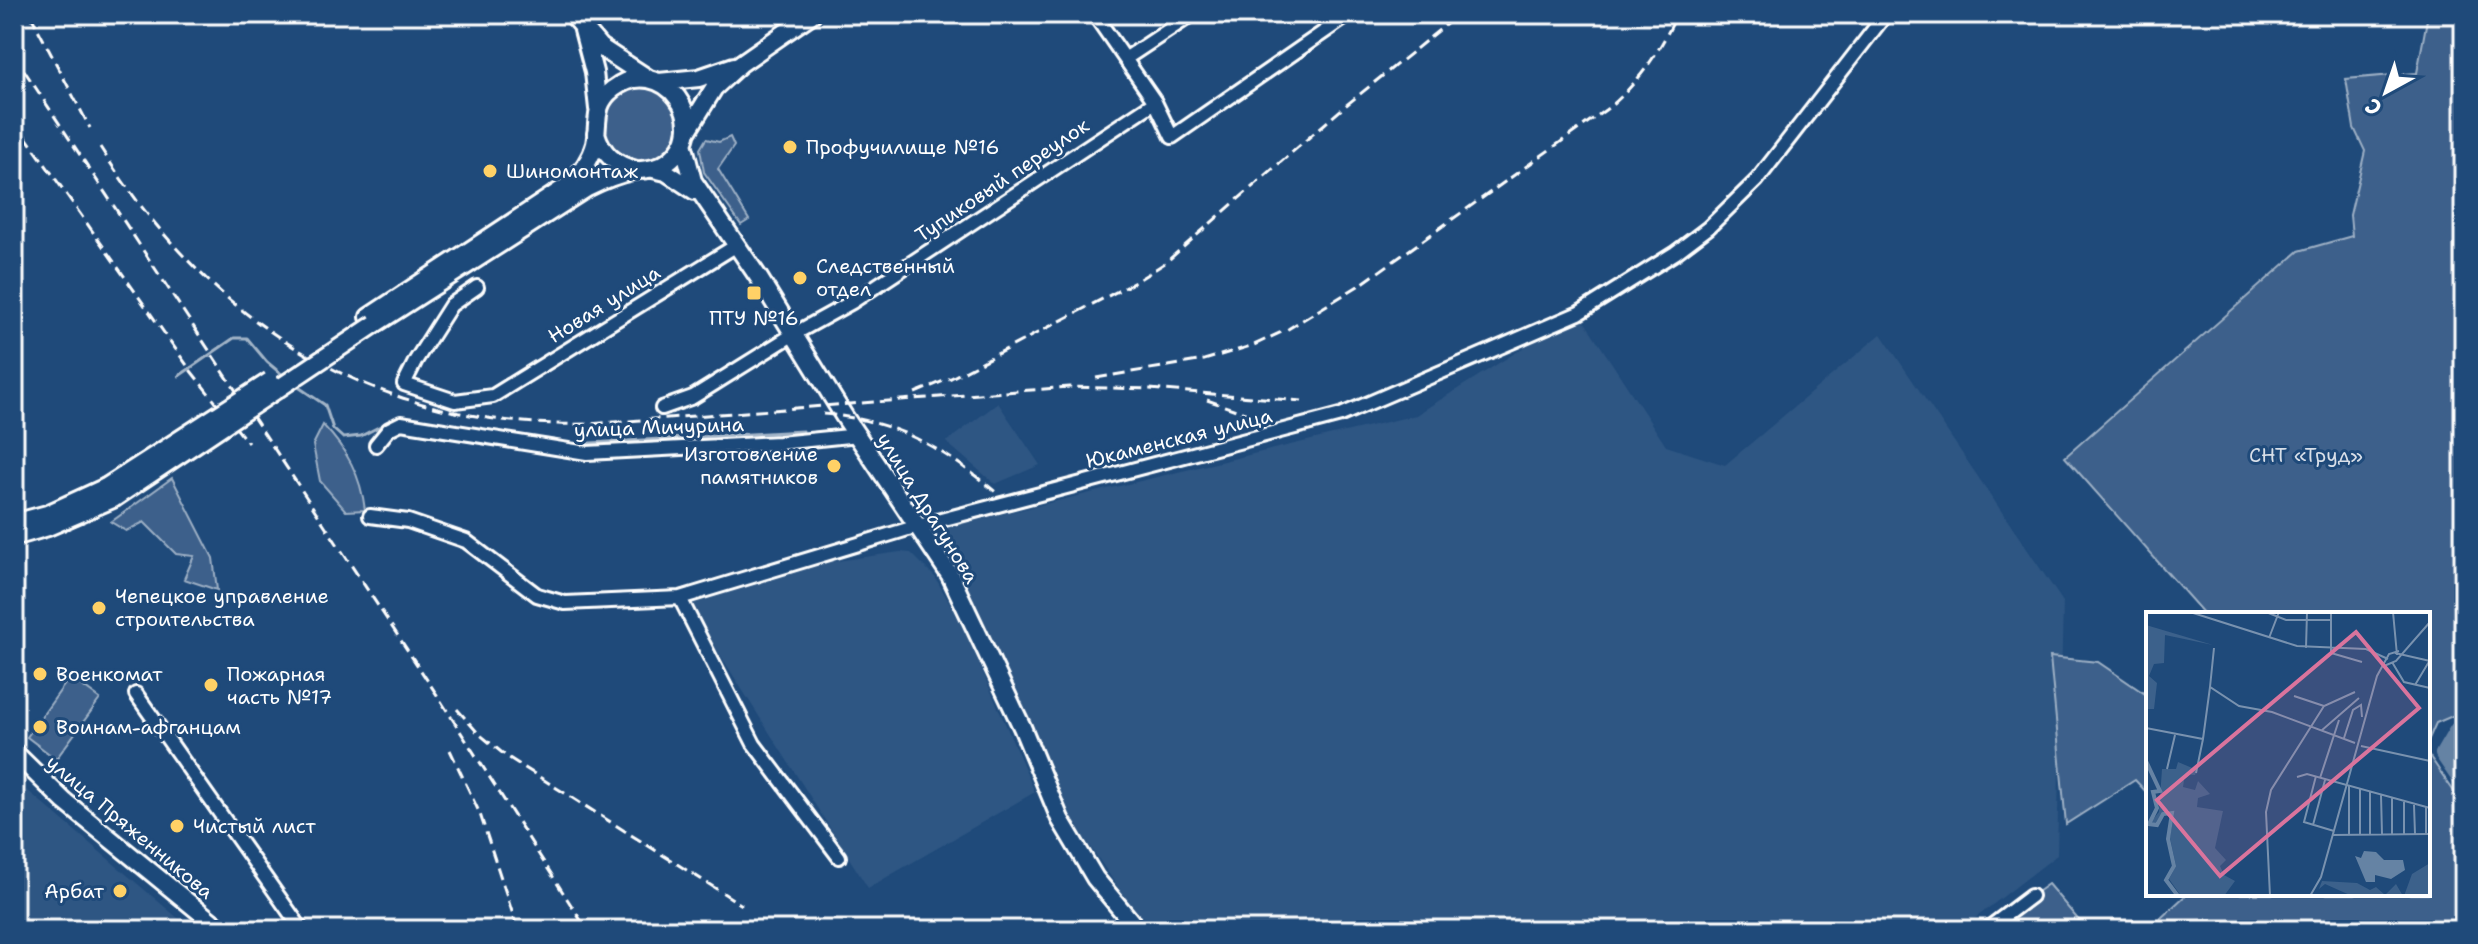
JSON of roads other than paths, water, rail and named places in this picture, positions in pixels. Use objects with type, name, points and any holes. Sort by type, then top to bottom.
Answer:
[{"type":"main road","points":[[572,14],[582,29],[615,59],[667,87],[682,104],[687,122],[685,138]]},
{"type":"main road","points":[[372,321],[587,188],[669,161],[714,88],[740,64],[812,14]]},
{"type":"main road","points":[[14,537],[48,527],[110,493],[372,321],[569,185],[591,155],[598,110],[594,72],[582,29]]},
{"type":"main road","points":[[598,110],[606,95],[620,84],[632,80],[699,78],[740,64]]},
{"type":"main road","points":[[596,133],[605,153],[613,161],[644,170]]},
{"type":"main road","name":"улица Драгунова","points":[[685,138],[693,181],[950,575],[1022,727],[1060,819],[1095,878],[1138,930]]},
{"type":"main road","name":"улица Драгунова","points":[[644,170],[666,172],[708,204]]},
{"type":"main road","points":[[14,523],[110,493]]},
{"type":"main road","name":"улица Пряженникова","points":[[14,752],[64,801],[222,930]]},
{"type":"main road","name":"улица Пряженникова","points":[[14,765],[59,808],[209,930]]},
{"type":"street","points":[[1094,14],[1155,102],[1172,137],[1350,14]]},
{"type":"street","points":[[1125,59],[1193,14]]},
{"type":"street","name":"Юкаменская улица","points":[[370,516],[408,521],[466,541],[537,595],[565,603],[680,598],[918,526],[1332,418],[1592,307],[1675,253],[1731,207],[1777,157],[1886,14]]},
{"type":"street","name":"Тупиковый переулок","points":[[662,408],[693,397],[852,302],[1155,102]]},
{"type":"street","name":"Новая улица","points":[[477,287],[451,305],[404,384],[455,401],[493,396],[737,245]]},
{"type":"street","name":"улица Мичурина","points":[[376,445],[389,429],[401,423],[587,453],[779,443],[859,435]]},
{"type":"street","points":[[680,598],[754,744],[839,857]]},
{"type":"street","points":[[136,694],[302,930]]},
{"type":"street","points":[[1986,930],[2031,896]]},
{"type":"waterway","points":[[179,376],[234,338],[247,338],[267,362],[285,377]]},
{"type":"waterway","points":[[294,384],[325,405],[333,429],[343,438],[361,436],[400,416],[457,426]]},
{"type":"waterway","points":[[492,432],[573,444],[803,431]]},
{"type":"waterway","points":[[2464,728],[2457,730],[2443,754],[2464,785]]},
{"type":"railway","points":[[30,14],[90,128]]},
{"type":"railway","points":[[915,393],[951,378],[1135,282],[1165,263],[1344,107],[1459,14]]},
{"type":"railway","points":[[1096,378],[1204,360],[1254,345],[1288,329],[1363,283],[1611,106],[1632,86],[1649,63],[1677,14]]},
{"type":"railway","points":[[14,55],[439,698],[587,930]]},
{"type":"railway","points":[[14,120],[191,371],[248,443]]},
{"type":"railway","points":[[100,147],[145,210],[194,266],[248,315],[306,354],[370,386],[438,408],[511,421],[589,424],[1070,387],[1150,389],[1302,401]]},
{"type":"railway","points":[[1207,400],[1271,422]]},
{"type":"railway","points":[[823,414],[873,423],[917,439],[958,463],[998,494]]},
{"type":"railway","points":[[457,709],[478,733],[506,756],[742,905]]},
{"type":"railway","points":[[450,750],[480,814],[518,930]]},
{"type":"place","name":"Профучилище №16","points":[[790,147]]},
{"type":"place","name":"Шиномонтаж","points":[[490,171]]},
{"type":"place","name":"Следственный отдел","points":[[800,278]]},
{"type":"place","name":"ПТУ №16","points":[[754,293]]},
{"type":"place","name":"Изготовление памятников","points":[[834,466]]},
{"type":"place","name":"Чепецкое управление строительства","points":[[99,608]]},
{"type":"place","name":"Военкомат","points":[[40,674]]},
{"type":"place","name":"Пожарная часть №17","points":[[211,685]]},
{"type":"place","name":"Воинам-афганцам","points":[[40,727]]},
{"type":"place","name":"Чистый лист","points":[[177,826]]},
{"type":"place","name":"Арбат","points":[[120,891]]},
{"type":"park label","name":"СНТ «Труд»","points":[[2306,455]]}]
